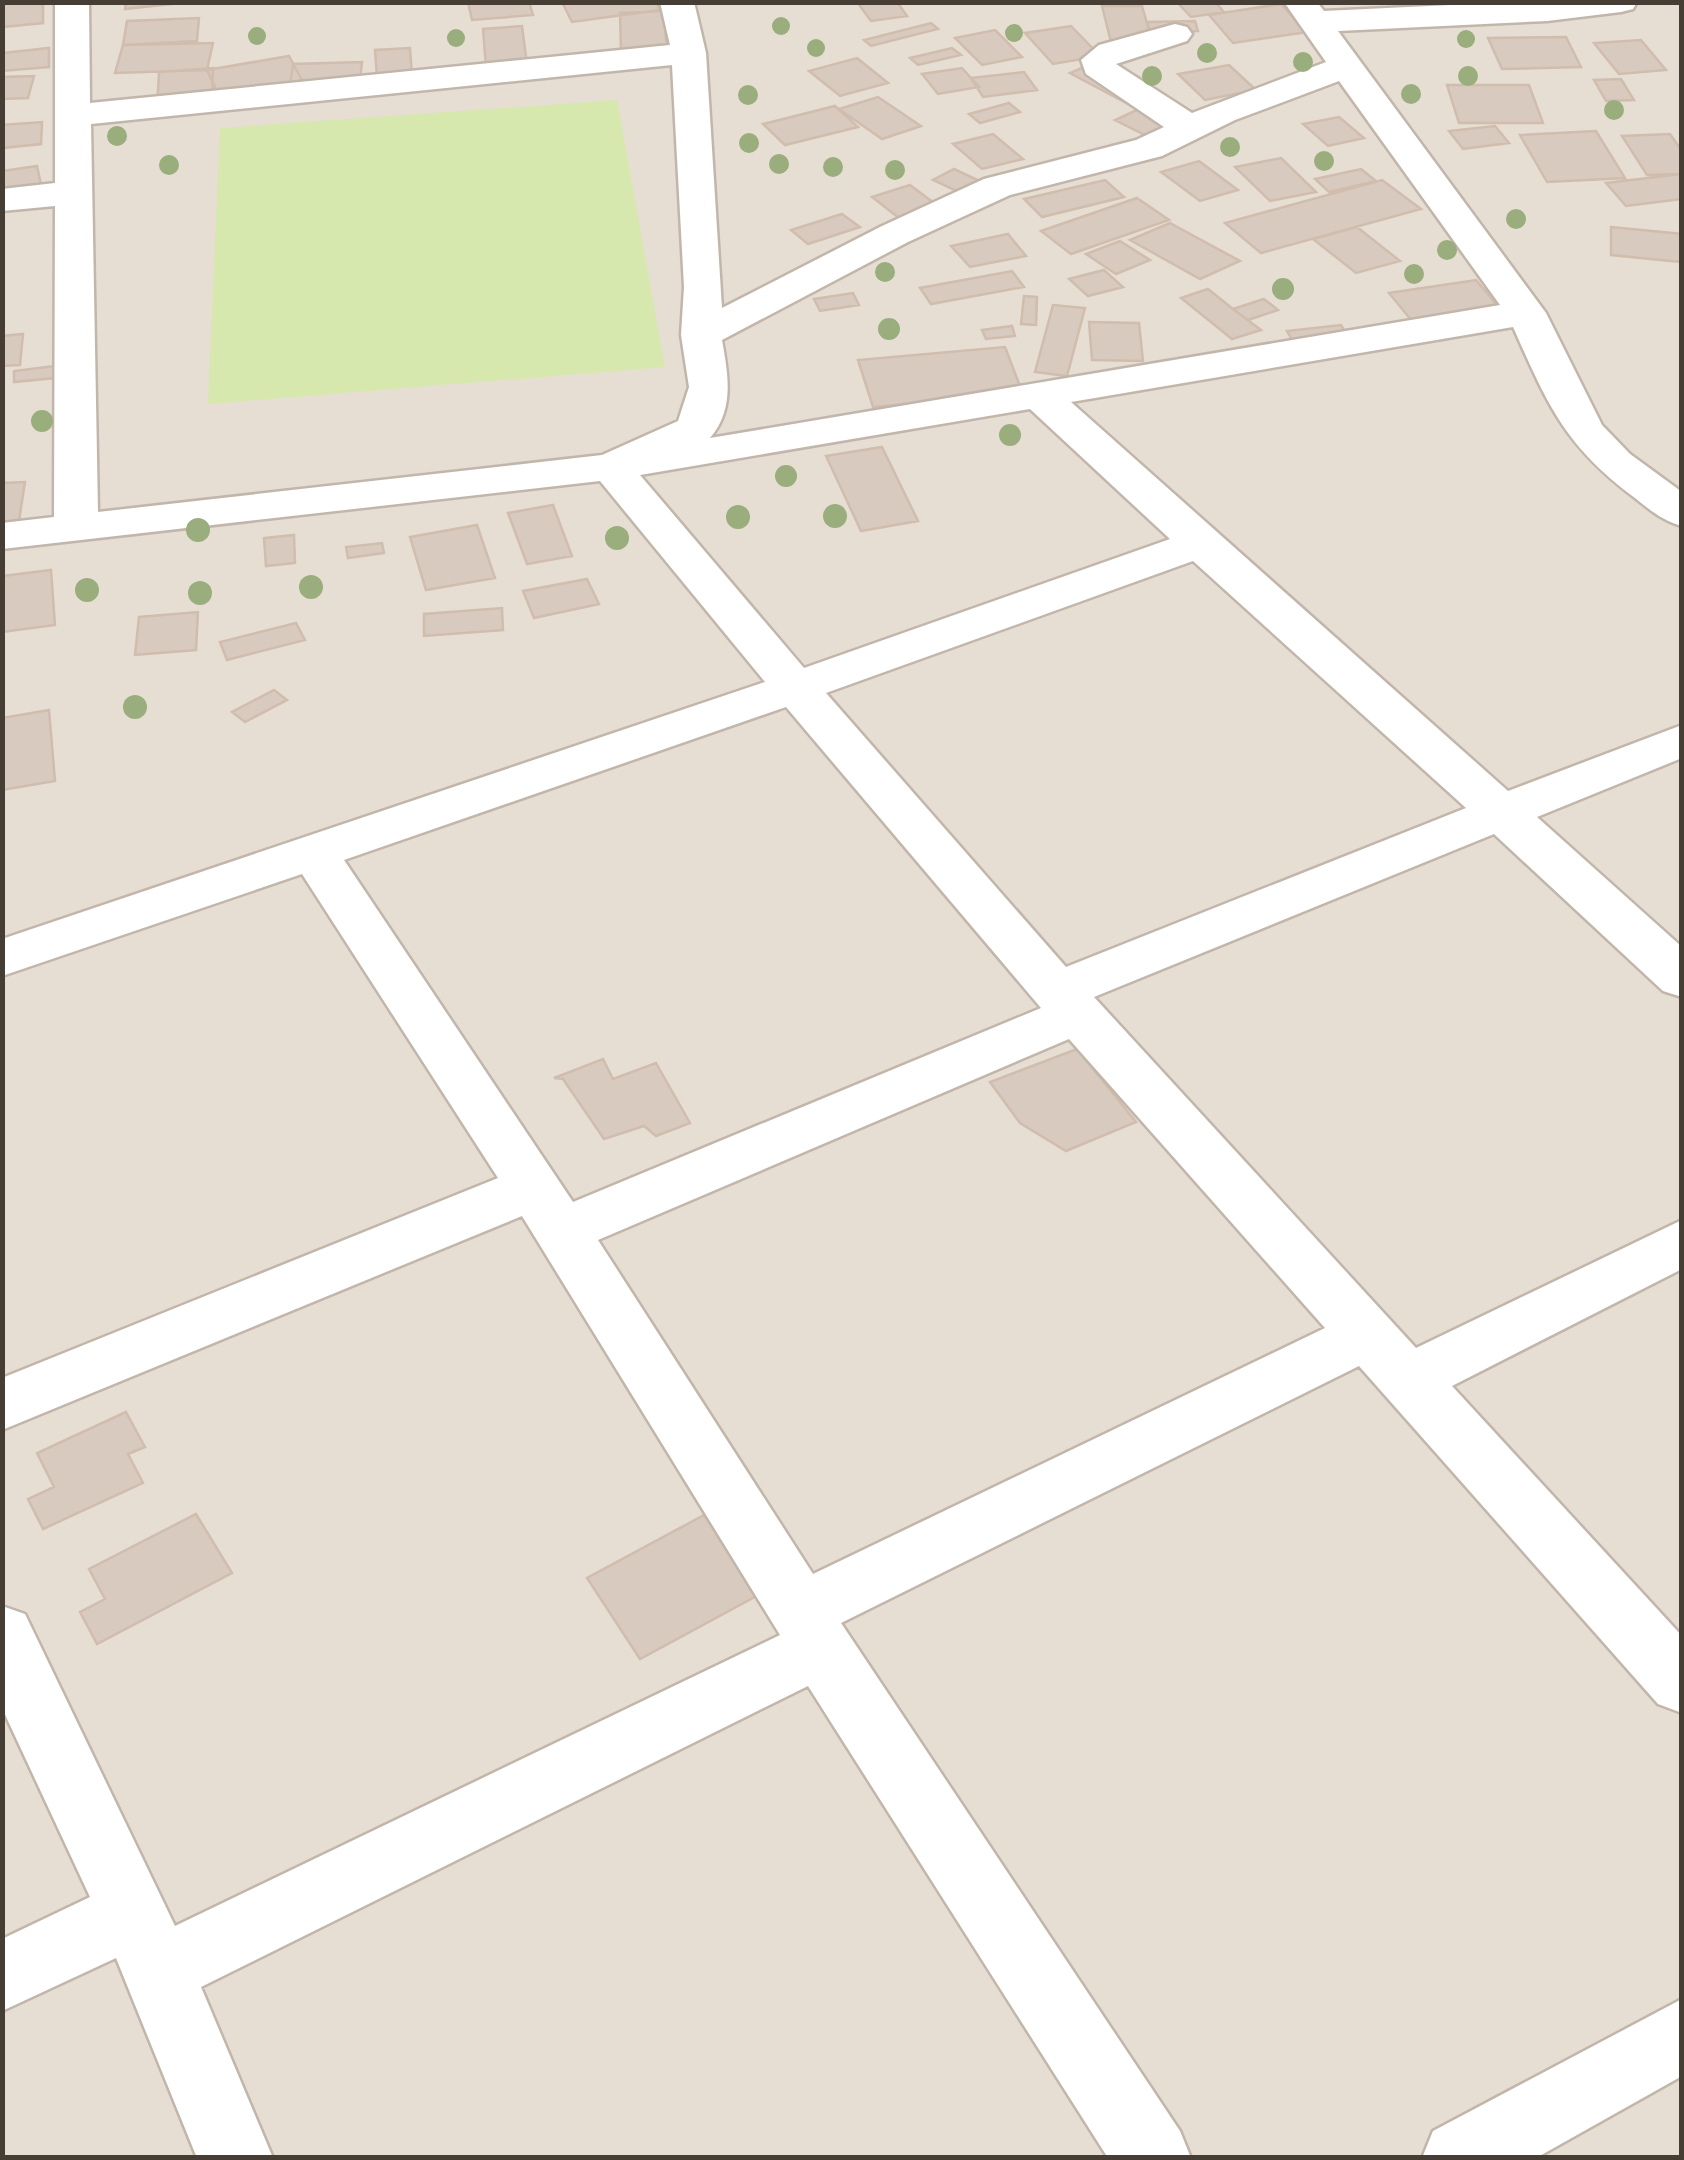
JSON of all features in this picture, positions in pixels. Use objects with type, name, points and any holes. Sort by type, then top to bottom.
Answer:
[{"type":"street","points":[[72,2],[70,194],[76,528]]},
{"type":"street","points":[[1307,12],[1547,10],[1620,2]]},
{"type":"street","points":[[611,467],[697,428],[710,387],[701,335],[704,287],[686,4]]},
{"type":"street","points":[[1307,12],[1526,313],[1572,413],[1587,434],[1615,463],[1682,513]]},
{"type":"street","points":[[1175,34],[1111,52],[1098,60],[1098,67],[1190,128]]},
{"type":"street","points":[[73,115],[688,53]]},
{"type":"street","points":[[701,335],[980,194],[1128,155],[1253,99],[1344,66]]},
{"type":"street","points":[[2,200],[70,194]]},
{"type":"street","points":[[2,536],[611,467],[1526,313]]},
{"type":"street","points":[[1039,396],[1198,544],[1504,812],[1682,978]]},
{"type":"street","points":[[611,467],[1067,1002],[1682,1682]]},
{"type":"street","points":[[2,958],[796,688],[1198,544]]},
{"type":"street","points":[[2,1406],[548,1209],[1067,1002],[1504,812],[1682,740]]},
{"type":"street","points":[[313,852],[548,1209],[810,1630],[1153,2158]]},
{"type":"street","points":[[1408,1380],[1682,1242]]},
{"type":"street","points":[[2,1976],[146,1942],[810,1630],[1367,1334]]},
{"type":"street","points":[[2,1635],[146,1942],[235,2158]]},
{"type":"street","points":[[1460,2158],[1682,2035]]},
{"type":"shaded area","points":[[3,3],[1681,3],[1681,2157],[3,2157]]},
{"type":"green space","points":[[617,100],[665,367],[208,404],[220,128]]},
{"type":"building","points":[[43,2],[43,23],[2,27],[2,4]]},
{"type":"building","points":[[126,2],[190,2],[125,9]]},
{"type":"building","points":[[468,2],[529,2],[533,15],[472,20]]},
{"type":"building","points":[[562,2],[656,2],[660,10],[572,22]]},
{"type":"building","points":[[857,2],[897,2],[907,16],[871,21]]},
{"type":"building","points":[[1177,2],[1215,2],[1224,12],[1191,17]]},
{"type":"building","points":[[1281,4],[1307,32],[1233,43],[1209,15]]},
{"type":"building","points":[[1102,6],[1142,6],[1152,41],[1111,42]]},
{"type":"building","points":[[664,11],[667,52],[621,54],[620,13]]},
{"type":"building","points":[[199,18],[197,41],[123,45],[127,21]]},
{"type":"building","points":[[1195,21],[1198,31],[1150,32],[1147,22]]},
{"type":"building","points":[[931,23],[938,29],[871,46],[864,40]]},
{"type":"building","points":[[522,26],[527,64],[486,67],[483,29]]},
{"type":"building","points":[[1071,26],[1100,56],[1053,64],[1025,33]]},
{"type":"building","points":[[995,30],[1022,57],[982,65],[955,38]]},
{"type":"building","points":[[1566,37],[1581,67],[1502,69],[1488,38]]},
{"type":"building","points":[[1641,40],[1666,70],[1619,74],[1594,43]]},
{"type":"building","points":[[213,43],[207,70],[115,73],[123,45]]},
{"type":"building","points":[[49,48],[49,67],[2,71],[2,53]]},
{"type":"building","points":[[410,48],[412,76],[377,78],[375,50]]},
{"type":"building","points":[[952,48],[961,55],[918,65],[910,58]]},
{"type":"building","points":[[289,56],[304,84],[220,98],[207,70]]},
{"type":"building","points":[[857,58],[888,83],[840,96],[809,71]]},
{"type":"building","points":[[362,62],[359,89],[289,92],[293,64]]},
{"type":"building","points":[[1229,65],[1256,90],[1205,100],[1178,74]]},
{"type":"building","points":[[1084,67],[1142,99],[1128,104],[1070,73]]},
{"type":"building","points":[[213,68],[212,107],[157,111],[159,72]]},
{"type":"building","points":[[962,68],[979,87],[938,94],[922,74]]},
{"type":"building","points":[[1024,72],[1037,90],[983,97],[971,78]]},
{"type":"building","points":[[34,76],[28,98],[2,99],[2,77]]},
{"type":"building","points":[[1621,79],[1634,100],[1606,101],[1594,80]]},
{"type":"building","points":[[1447,85],[1529,85],[1543,123],[1459,123]]},
{"type":"building","points":[[878,97],[921,126],[882,139],[839,109]]},
{"type":"building","points":[[1009,103],[1020,112],[980,123],[969,114]]},
{"type":"building","points":[[1150,104],[1192,125],[1157,141],[1115,120]]},
{"type":"building","points":[[835,106],[858,127],[785,145],[763,124]]},
{"type":"building","points":[[1339,117],[1364,138],[1328,146],[1303,124]]},
{"type":"building","points":[[42,122],[41,144],[2,148],[2,125]]},
{"type":"building","points":[[1495,126],[1509,143],[1463,149],[1449,131]]},
{"type":"building","points":[[1596,131],[1625,178],[1547,182],[1520,135]]},
{"type":"building","points":[[993,134],[1023,159],[982,169],[953,144]]},
{"type":"building","points":[[1670,134],[1682,151],[1682,174],[1647,175],[1622,136]]},
{"type":"building","points":[[1281,158],[1316,192],[1270,201],[1235,167]]},
{"type":"building","points":[[1199,161],[1238,190],[1200,201],[1161,172]]},
{"type":"building","points":[[37,166],[42,189],[2,195],[2,171]]},
{"type":"building","points":[[954,169],[980,181],[959,192],[933,180]]},
{"type":"building","points":[[1361,169],[1376,181],[1329,192],[1315,179]]},
{"type":"building","points":[[1682,174],[1682,199],[1626,206],[1606,183]]},
{"type":"building","points":[[1105,180],[1124,197],[1042,217],[1024,199]]},
{"type":"building","points":[[1382,180],[1421,209],[1261,253],[1225,223]]},
{"type":"building","points":[[910,185],[942,209],[903,221],[872,197]]},
{"type":"building","points":[[1137,198],[1169,220],[1071,254],[1041,231]]},
{"type":"building","points":[[842,214],[860,227],[808,244],[791,230]]},
{"type":"building","points":[[1170,223],[1240,261],[1200,279],[1130,240]]},
{"type":"building","points":[[1357,227],[1400,261],[1356,273],[1313,239]]},
{"type":"building","points":[[1611,227],[1682,234],[1682,262],[1611,255]]},
{"type":"building","points":[[1008,234],[1026,256],[970,267],[951,246]]},
{"type":"building","points":[[1120,241],[1150,260],[1116,274],[1086,254]]},
{"type":"building","points":[[1104,270],[1123,287],[1088,296],[1069,279]]},
{"type":"building","points":[[1012,271],[1024,287],[931,304],[920,288]]},
{"type":"building","points":[[1476,280],[1508,318],[1421,332],[1389,293]]},
{"type":"building","points":[[1208,289],[1261,330],[1232,339],[1181,298]]},
{"type":"building","points":[[853,293],[859,305],[820,311],[814,299]]},
{"type":"building","points":[[1024,296],[1037,297],[1036,325],[1021,324]]},
{"type":"building","points":[[1264,299],[1278,310],[1248,320],[1233,309]]},
{"type":"building","points":[[1053,305],[1085,308],[1067,376],[1035,372]]},
{"type":"building","points":[[1089,322],[1139,323],[1143,361],[1092,360]]},
{"type":"building","points":[[1341,325],[1355,349],[1300,354],[1287,331]]},
{"type":"building","points":[[1012,326],[1015,336],[986,339],[982,330]]},
{"type":"building","points":[[23,334],[20,365],[2,366],[2,336]]},
{"type":"building","points":[[1005,347],[1023,394],[873,407],[858,360]]},
{"type":"building","points":[[55,366],[55,378],[14,382],[14,371]]},
{"type":"building","points":[[882,447],[918,521],[861,531],[826,456]]},
{"type":"building","points":[[25,482],[19,521],[2,522],[2,483]]},
{"type":"building","points":[[553,505],[572,556],[527,564],[508,513]]},
{"type":"building","points":[[477,525],[495,578],[426,590],[410,537]]},
{"type":"building","points":[[294,535],[295,563],[266,566],[264,538]]},
{"type":"building","points":[[382,543],[384,553],[348,558],[346,547]]},
{"type":"building","points":[[51,570],[55,625],[2,632],[2,576]]},
{"type":"building","points":[[587,579],[599,604],[534,618],[523,591]]},
{"type":"building","points":[[502,608],[503,630],[424,636],[424,614]]},
{"type":"building","points":[[198,612],[196,650],[135,655],[139,617]]},
{"type":"building","points":[[296,623],[305,640],[227,660],[220,642]]},
{"type":"building","points":[[274,690],[287,700],[245,722],[232,712]]},
{"type":"building","points":[[49,710],[55,781],[2,790],[2,718]]},
{"type":"building","points":[[1077,1049],[1136,1122],[1066,1151],[1020,1123],[990,1082]]},
{"type":"building","points":[[603,1059],[613,1079],[656,1063],[690,1123],[656,1136],[644,1126],[604,1139],[563,1079],[554,1078]]},
{"type":"building","points":[[126,1412],[145,1447],[128,1454],[143,1483],[43,1529],[28,1499],[54,1487],[37,1453]]},
{"type":"building","points":[[196,1514],[232,1573],[97,1644],[80,1612],[105,1599],[89,1569]]},
{"type":"building","points":[[704,1515],[760,1594],[640,1659],[587,1578]]}]
